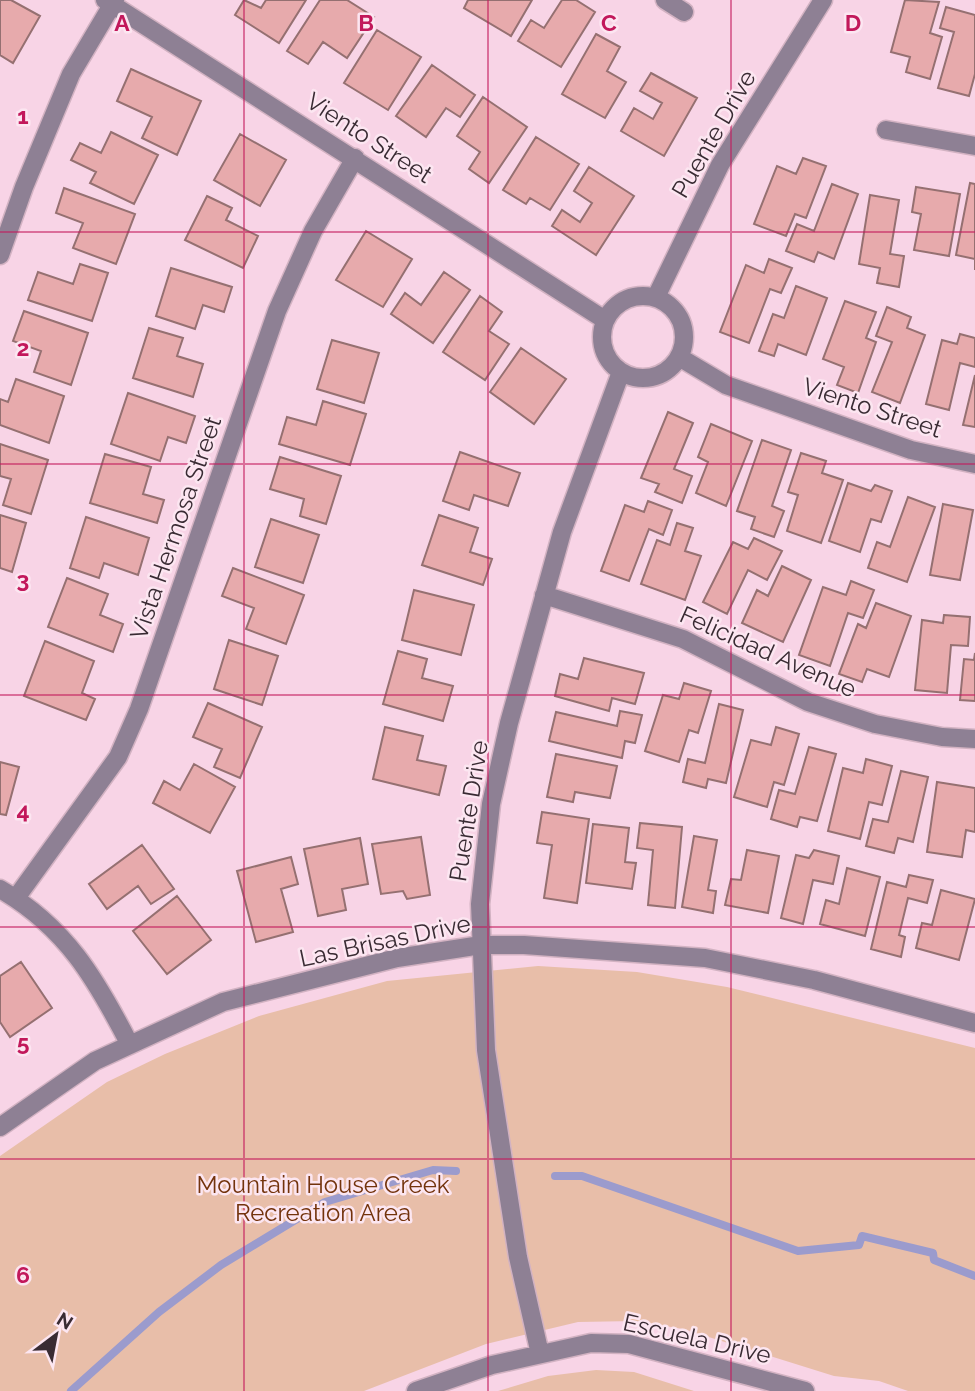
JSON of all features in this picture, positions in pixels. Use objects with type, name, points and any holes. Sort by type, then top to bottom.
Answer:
[{"type":"street","points":[[665,0],[684,12]]},
{"type":"street","name":"Puente Drive","points":[[656,298],[720,165],[823,0]]},
{"type":"street","points":[[0,255],[24,187],[71,74],[111,1]]},
{"type":"street","name":"Viento Street","points":[[111,1],[605,320]]},
{"type":"street","points":[[886,130],[975,146]]},
{"type":"street","name":"Vista Hermosa Street","points":[[16,898],[118,757],[139,709],[277,312],[313,231],[355,158]]},
{"type":"street","points":[[639,296],[656,298],[676,312],[682,322],[684,346],[672,367],[653,377],[631,377],[621,372],[605,353],[601,337],[605,320],[622,301],[639,296]]},
{"type":"street","name":"Viento Street","points":[[679,358],[726,384],[911,450],[975,464]]},
{"type":"street","name":"Puente Drive","points":[[540,1354],[518,1257],[486,1050],[480,904],[491,804],[544,595],[562,532],[621,372]]},
{"type":"street","name":"Felicidad Avenue","points":[[544,595],[683,639],[808,702],[853,717],[942,737],[975,739]]},
{"type":"street","points":[[0,889],[49,924],[73,949],[94,977],[130,1045]]},
{"type":"street","name":"Las Brisas Drive","points":[[0,1127],[95,1061],[223,1002],[397,958],[481,945],[524,945],[705,958],[814,980],[975,1023]]},
{"type":"street","name":"Escuela Drive","points":[[416,1391],[492,1365],[591,1343],[629,1345],[805,1391]]},
{"type":"green space","name":"Mountain House Creek Recreation Area","points":[[538,966],[637,972],[727,987],[975,1048],[975,1391],[908,1391],[879,1381],[834,1376],[683,1329],[635,1321],[578,1322],[486,1344],[364,1391],[0,1391],[0,1156],[107,1082],[165,1054],[259,1016],[387,981]]},
{"type":"green space","points":[[596,1370],[634,1372],[694,1391],[498,1391],[548,1376]]},
{"type":"building","points":[[0,0],[11,0],[40,16],[13,63],[0,55]]},
{"type":"building","points":[[244,0],[261,8],[266,0],[306,0],[279,43],[235,15]]},
{"type":"building","points":[[320,0],[347,0],[374,17],[347,58],[323,42],[308,64],[287,51]]},
{"type":"building","points":[[468,0],[532,0],[511,36],[464,8]]},
{"type":"building","points":[[562,0],[576,0],[595,12],[561,67],[518,41],[531,20],[544,28]]},
{"type":"building","points":[[905,0],[939,2],[930,33],[942,37],[930,79],[906,72],[910,57],[891,52]]},
{"type":"building","points":[[946,7],[975,15],[975,74],[969,96],[938,88],[954,32],[940,28]]},
{"type":"building","points":[[377,30],[421,57],[388,110],[344,83]]},
{"type":"building","points":[[596,34],[620,47],[607,71],[626,82],[605,118],[562,94]]},
{"type":"building","points":[[432,65],[475,95],[460,117],[446,108],[426,137],[396,116]]},
{"type":"building","points":[[131,69],[201,101],[177,155],[142,138],[152,117],[117,101]]},
{"type":"building","points":[[651,73],[697,98],[664,156],[621,131],[634,108],[653,119],[662,103],[640,91]]},
{"type":"building","points":[[483,97],[527,127],[489,183],[469,169],[480,152],[457,136]]},
{"type":"building","points":[[111,132],[158,155],[134,204],[90,183],[96,172],[71,160],[80,143],[101,153]]},
{"type":"building","points":[[240,134],[286,160],[260,206],[214,180]]},
{"type":"building","points":[[536,137],[579,164],[550,210],[530,198],[526,204],[503,190]]},
{"type":"building","points":[[803,158],[826,166],[806,218],[795,214],[786,236],[754,224],[777,166],[796,174]]},
{"type":"building","points":[[589,167],[634,196],[596,255],[552,226],[562,210],[580,222],[592,203],[574,191]]},
{"type":"building","points":[[970,183],[975,184],[975,259],[956,255]]},
{"type":"building","points":[[832,184],[858,194],[834,259],[818,252],[814,262],[786,251],[797,224],[814,231]]},
{"type":"building","points":[[916,187],[960,194],[949,256],[914,250],[921,214],[912,212]]},
{"type":"building","points":[[64,188],[135,214],[116,264],[73,248],[83,223],[56,213]]},
{"type":"building","points":[[870,195],[899,200],[890,254],[904,256],[899,287],[877,283],[880,268],[859,264]]},
{"type":"building","points":[[207,196],[232,208],[226,220],[258,236],[243,268],[185,240]]},
{"type":"building","points":[[366,231],[412,259],[383,307],[336,280]]},
{"type":"building","points":[[769,259],[792,268],[781,293],[770,289],[749,343],[720,332],[746,265],[764,273]]},
{"type":"building","points":[[80,264],[108,273],[92,321],[28,300],[38,272],[73,284]]},
{"type":"building","points":[[171,268],[232,287],[224,312],[203,305],[195,329],[156,316]]},
{"type":"building","points":[[444,272],[470,290],[433,343],[391,314],[405,293],[421,305]]},
{"type":"building","points":[[796,286],[827,298],[806,355],[778,344],[774,356],[759,351],[773,314],[784,318]]},
{"type":"building","points":[[480,296],[502,312],[489,331],[509,344],[485,380],[443,352]]},
{"type":"building","points":[[845,301],[876,312],[866,338],[876,342],[858,393],[837,385],[844,367],[823,359]]},
{"type":"building","points":[[887,307],[911,317],[907,328],[925,335],[900,403],[872,392],[892,342],[876,336]]},
{"type":"building","points":[[24,311],[88,333],[71,385],[34,372],[41,351],[13,341]]},
{"type":"building","points":[[149,328],[183,338],[177,356],[203,364],[193,397],[133,378]]},
{"type":"building","points":[[960,334],[975,338],[975,367],[960,363],[949,410],[926,404],[942,340],[957,344]]},
{"type":"building","points":[[332,340],[379,353],[364,403],[317,389]]},
{"type":"building","points":[[521,348],[566,379],[534,424],[490,392]]},
{"type":"building","points":[[975,375],[975,427],[963,425]]},
{"type":"building","points":[[16,379],[64,396],[49,443],[0,425],[0,399],[8,402]]},
{"type":"building","points":[[128,393],[195,416],[186,443],[168,437],[160,461],[111,444]]},
{"type":"building","points":[[323,401],[366,414],[350,465],[279,444],[287,417],[316,425]]},
{"type":"building","points":[[668,412],[693,423],[674,469],[692,476],[682,503],[655,492],[659,484],[641,478]]},
{"type":"building","points":[[711,424],[752,441],[726,506],[696,493],[708,462],[698,457]]},
{"type":"building","points":[[762,440],[791,450],[772,506],[784,511],[774,537],[751,529],[755,517],[737,511]]},
{"type":"building","points":[[0,444],[48,460],[31,514],[3,505],[11,479],[0,476]]},
{"type":"building","points":[[460,452],[520,473],[508,506],[474,495],[469,510],[443,501]]},
{"type":"building","points":[[801,453],[826,461],[822,473],[843,480],[821,543],[787,531],[798,495],[788,492]]},
{"type":"building","points":[[105,454],[151,467],[143,494],[164,500],[157,523],[90,503]]},
{"type":"building","points":[[280,457],[341,476],[326,524],[300,516],[304,499],[270,489]]},
{"type":"building","points":[[848,483],[871,491],[875,485],[892,491],[881,522],[871,519],[860,552],[829,541]]},
{"type":"building","points":[[908,497],[935,507],[907,582],[868,568],[877,542],[890,547]]},
{"type":"building","points":[[648,501],[672,510],[663,535],[649,529],[629,581],[601,571],[625,505],[644,512]]},
{"type":"building","points":[[943,504],[973,510],[960,580],[930,575]]},
{"type":"building","points":[[0,515],[26,523],[12,572],[0,568]]},
{"type":"building","points":[[439,515],[478,528],[470,552],[492,559],[483,585],[422,565]]},
{"type":"building","points":[[86,517],[149,538],[138,575],[104,563],[99,578],[70,568]]},
{"type":"building","points":[[271,519],[319,535],[303,583],[255,567]]},
{"type":"building","points":[[677,523],[693,528],[685,551],[701,556],[685,600],[641,584],[657,540],[670,545]]},
{"type":"building","points":[[754,538],[782,551],[767,580],[748,570],[727,614],[703,602],[733,542],[748,549]]},
{"type":"building","points":[[782,566],[811,580],[783,642],[742,623],[757,590],[768,596]]},
{"type":"building","points":[[233,568],[304,595],[286,644],[246,629],[254,608],[222,596]]},
{"type":"building","points":[[67,578],[108,594],[100,615],[123,624],[113,652],[48,627]]},
{"type":"building","points":[[851,581],[874,590],[863,618],[848,613],[830,666],[799,655],[823,587],[846,595]]},
{"type":"building","points":[[414,590],[474,605],[461,655],[402,640]]},
{"type":"building","points":[[876,603],[911,616],[889,677],[867,669],[862,682],[839,674],[858,624],[866,628]]},
{"type":"building","points":[[944,615],[970,617],[968,646],[951,645],[947,693],[915,690],[922,620],[943,623]]},
{"type":"building","points":[[229,640],[278,656],[262,705],[214,689]]},
{"type":"building","points":[[45,641],[94,661],[82,693],[95,699],[86,720],[24,696]]},
{"type":"building","points":[[398,651],[427,659],[422,678],[453,686],[443,721],[383,704]]},
{"type":"building","points":[[975,653],[975,701],[960,700],[964,659],[974,660]]},
{"type":"building","points":[[584,658],[644,673],[635,704],[612,698],[609,711],[555,696],[560,674],[578,679]]},
{"type":"building","points":[[684,683],[711,691],[698,733],[689,730],[679,762],[645,751],[663,695],[679,699]]},
{"type":"building","points":[[208,703],[262,727],[240,778],[214,767],[222,749],[193,737]]},
{"type":"building","points":[[719,704],[743,710],[726,783],[708,779],[706,788],[683,782],[688,759],[705,763]]},
{"type":"building","points":[[620,711],[642,715],[635,743],[625,741],[622,758],[549,741],[556,712],[617,726]]},
{"type":"building","points":[[385,727],[423,736],[417,760],[446,766],[439,795],[373,779]]},
{"type":"building","points":[[776,727],[799,734],[784,785],[774,782],[767,807],[734,797],[751,740],[771,745]]},
{"type":"building","points":[[809,747],[836,754],[817,821],[800,817],[797,827],[771,819],[779,790],[795,794]]},
{"type":"building","points":[[556,754],[617,766],[610,798],[575,792],[573,802],[547,797]]},
{"type":"building","points":[[866,759],[892,766],[882,805],[869,802],[860,839],[828,831],[843,768],[863,773]]},
{"type":"building","points":[[0,762],[19,767],[6,815],[0,814]]},
{"type":"building","points":[[194,764],[235,787],[210,833],[153,803],[164,781],[180,790]]},
{"type":"building","points":[[901,771],[928,777],[913,842],[898,838],[894,853],[866,846],[873,819],[888,822]]},
{"type":"building","points":[[937,782],[975,788],[975,832],[966,830],[962,857],[927,852]]},
{"type":"building","points":[[542,812],[589,819],[577,903],[544,898],[552,845],[537,843]]},
{"type":"building","points":[[640,823],[682,827],[675,908],[648,905],[653,850],[637,848]]},
{"type":"building","points":[[593,824],[629,828],[625,862],[636,863],[632,889],[586,883]]},
{"type":"building","points":[[694,836],[717,840],[708,890],[716,891],[713,913],[682,907]]},
{"type":"building","points":[[421,837],[430,895],[407,899],[403,891],[381,894],[372,844]]},
{"type":"building","points":[[360,838],[368,884],[342,889],[346,910],[318,916],[304,849]]},
{"type":"building","points":[[142,845],[174,889],[151,904],[138,886],[107,909],[89,884]]},
{"type":"building","points":[[747,850],[779,856],[768,913],[725,905],[731,879],[741,880]]},
{"type":"building","points":[[814,850],[839,856],[833,884],[813,880],[803,924],[781,918],[796,855],[809,858]]},
{"type":"building","points":[[291,857],[298,884],[281,889],[293,932],[256,942],[237,871]]},
{"type":"building","points":[[847,868],[880,877],[865,936],[820,924],[826,900],[839,904]]},
{"type":"building","points":[[909,875],[933,880],[927,903],[908,898],[899,935],[905,937],[901,957],[871,949],[887,882],[906,887]]},
{"type":"building","points":[[941,890],[975,899],[959,960],[916,948],[922,923],[932,925]]},
{"type":"building","points":[[177,896],[211,940],[167,974],[133,931]]},
{"type":"building","points":[[21,962],[52,1008],[10,1037],[0,1022],[0,976]]},
{"type":"waterway","points":[[71,1391],[159,1312],[221,1265],[325,1202],[433,1170],[456,1171]]},
{"type":"waterway","points":[[555,1176],[582,1176],[798,1251],[859,1245],[862,1236],[933,1253],[934,1260],[975,1276]]}]
